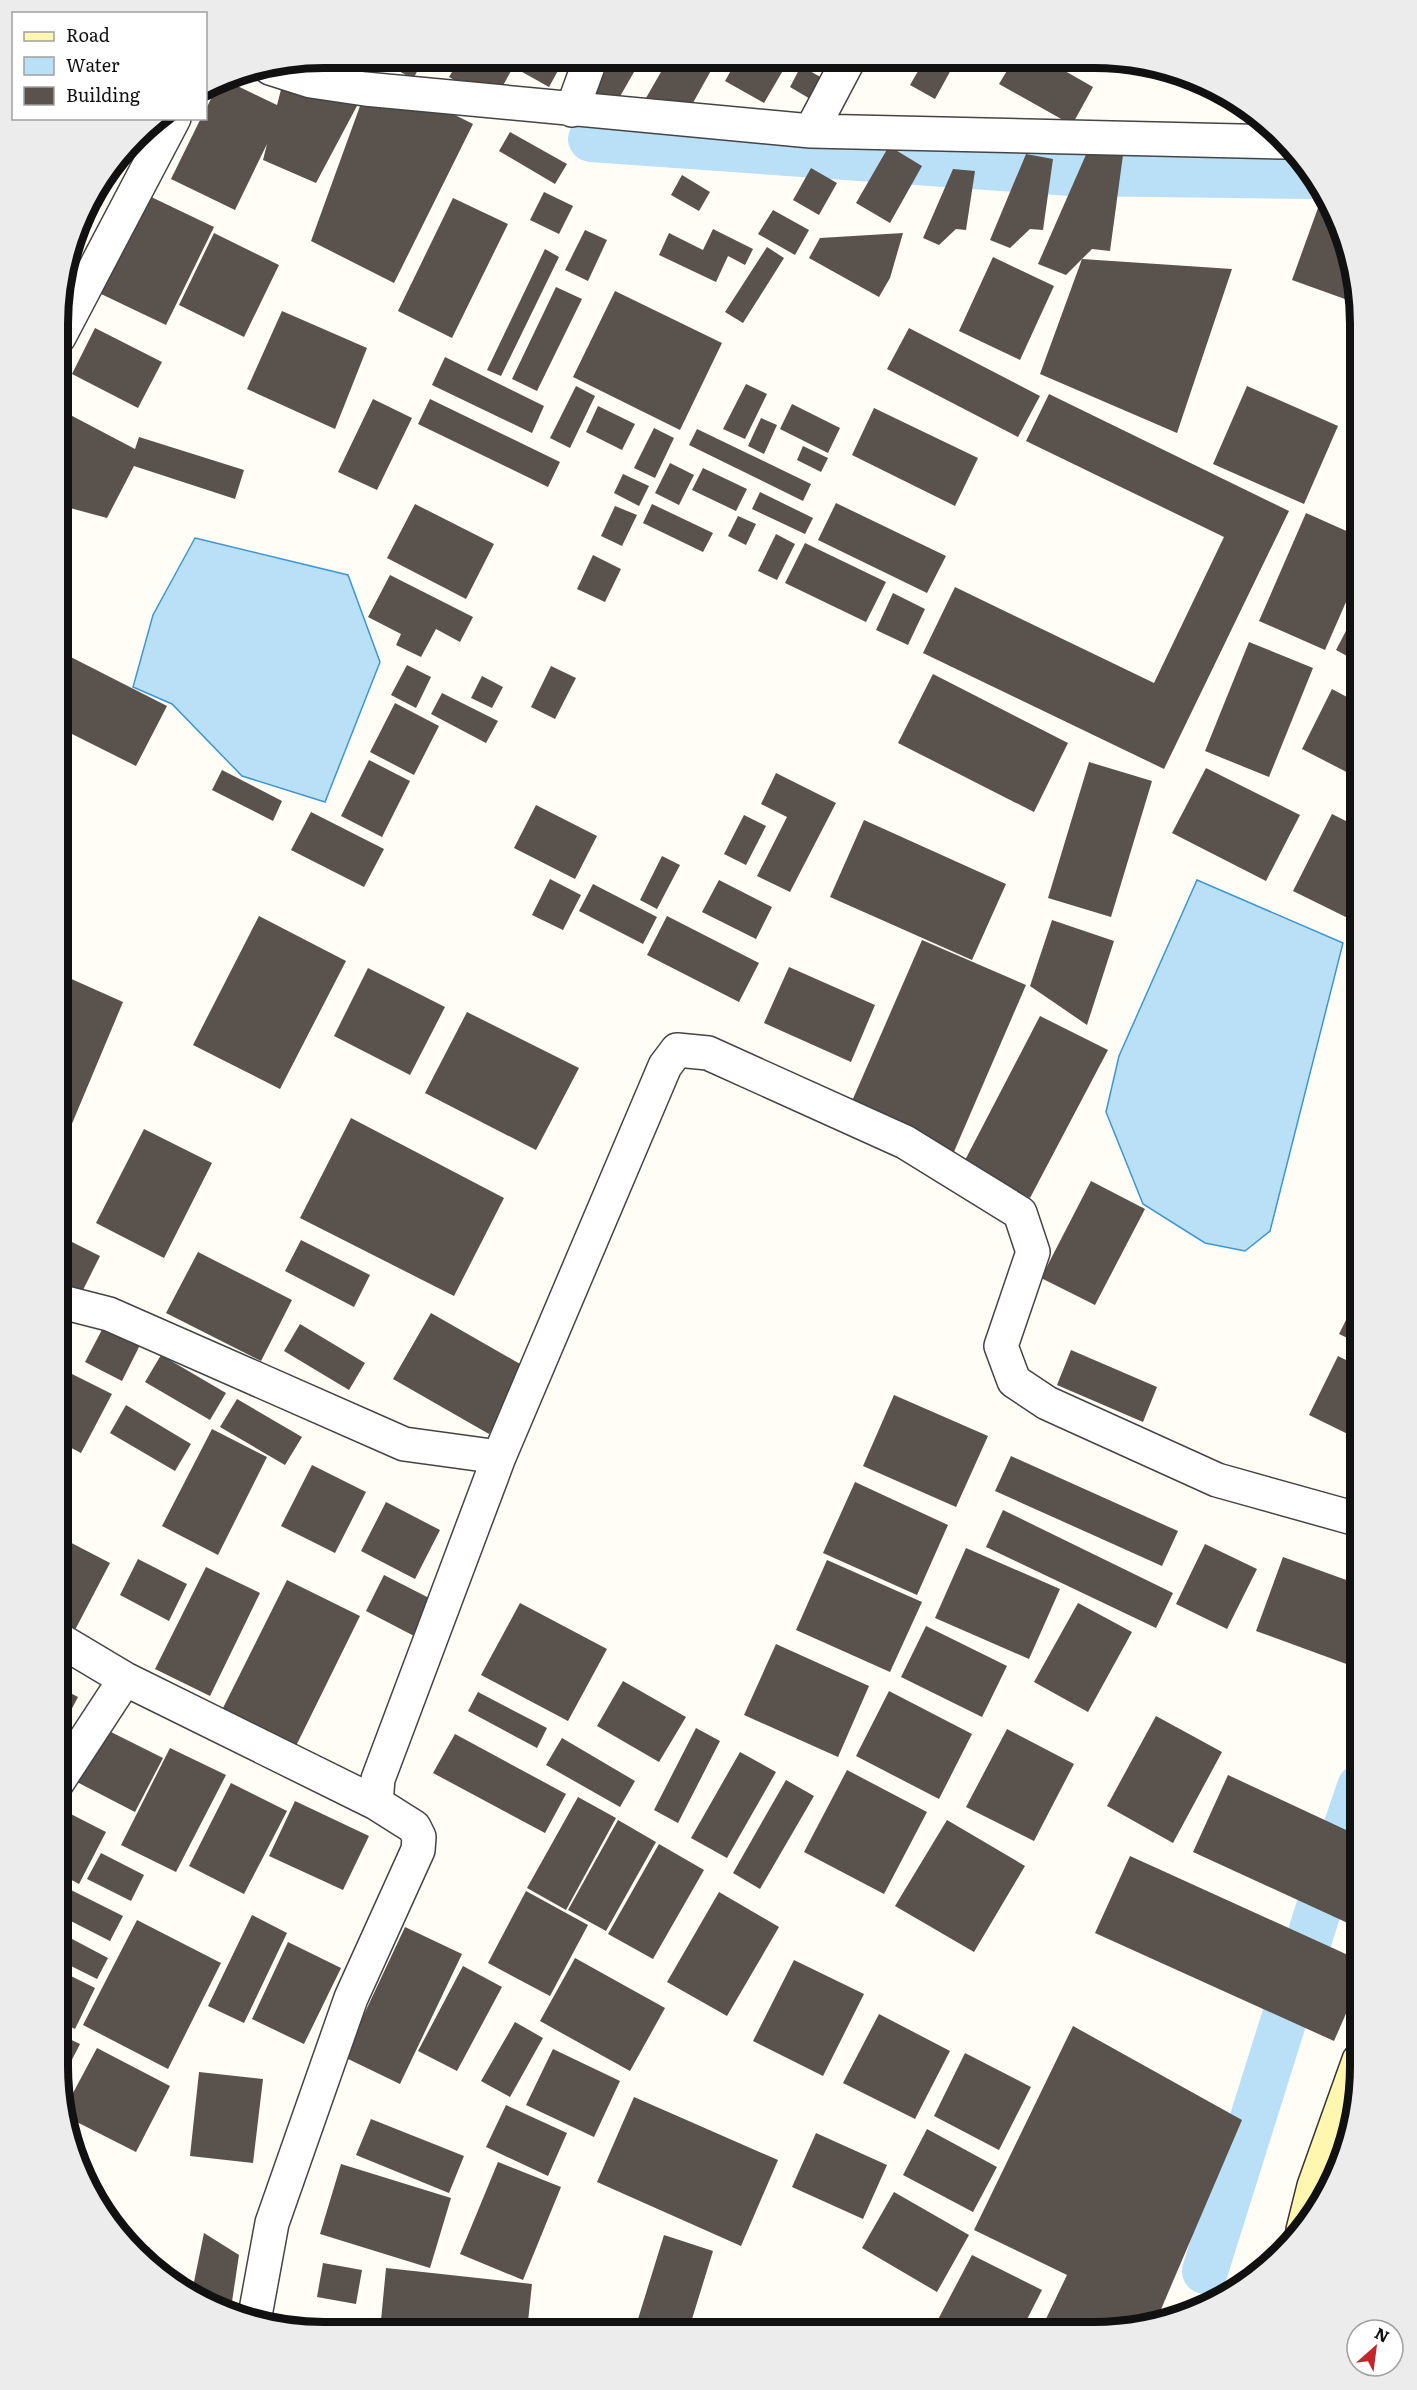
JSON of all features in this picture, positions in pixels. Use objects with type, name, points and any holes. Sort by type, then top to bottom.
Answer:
[{"type":"street","points":[[572,110],[587,68]]},
{"type":"street","points":[[811,131],[844,68]]},
{"type":"street","points":[[280,71],[311,81],[365,89],[811,131],[1273,142]]},
{"type":"street","points":[[68,320],[173,120]]},
{"type":"street","points":[[376,1803],[378,1779],[499,1457],[665,1066],[677,1050],[708,1053],[905,1142],[1020,1213],[1033,1252],[1001,1346],[1014,1381],[1047,1403],[1217,1480],[1350,1517]]},
{"type":"street","points":[[68,1304],[109,1314],[404,1444],[499,1457]]},
{"type":"street","points":[[68,1645],[126,1679],[376,1803],[414,1827],[419,1837],[418,1850],[351,1998],[272,2223],[255,2313]]},
{"type":"street","points":[[68,1766],[126,1679]]},
{"type":"street","points":[[1310,2203],[1348,2090]]},
{"type":"water","points":[[195,538],[348,575],[380,662],[325,802],[242,776],[172,704],[133,687],[153,615]]},
{"type":"water","points":[[1197,880],[1343,943],[1270,1231],[1245,1251],[1205,1243],[1143,1204],[1106,1112],[1119,1056]]},
{"type":"building","points":[[394,68],[419,68],[413,79]]},
{"type":"building","points":[[454,68],[506,68],[511,71],[494,102],[449,77]]},
{"type":"building","points":[[515,68],[559,68],[549,87]]},
{"type":"building","points":[[597,68],[636,68],[614,107],[585,90]]},
{"type":"building","points":[[663,68],[712,68],[684,119],[646,98]]},
{"type":"building","points":[[732,68],[784,68],[764,103],[725,81]]},
{"type":"building","points":[[800,68],[805,68],[824,79],[812,100],[790,87]]},
{"type":"building","points":[[920,68],[952,68],[935,99],[910,85]]},
{"type":"building","points":[[1009,68],[1060,68],[1093,87],[1072,125],[999,84]]},
{"type":"building","points":[[283,82],[358,104],[316,183],[263,160],[267,144],[235,210],[171,179],[200,120],[207,120],[207,107],[214,92],[233,84],[277,105]]},
{"type":"building","points":[[364,95],[423,99],[473,124],[394,283],[311,241]]},
{"type":"building","points":[[510,132],[567,164],[555,184],[499,151]]},
{"type":"building","points":[[889,146],[922,166],[890,223],[856,203]]},
{"type":"building","points":[[1088,150],[1123,155],[1110,251],[1092,249],[1066,275],[1038,264]]},
{"type":"building","points":[[1026,154],[1053,159],[1043,230],[1030,229],[1010,248],[990,240]]},
{"type":"building","points":[[811,168],[837,183],[819,215],[793,200]]},
{"type":"building","points":[[953,169],[975,171],[966,230],[956,229],[939,245],[923,238]]},
{"type":"building","points":[[682,175],[710,192],[699,211],[671,195]]},
{"type":"building","points":[[544,192],[573,206],[559,234],[530,220]]},
{"type":"building","points":[[147,195],[214,227],[166,325],[99,293]]},
{"type":"building","points":[[453,198],[508,224],[452,338],[398,311]]},
{"type":"building","points":[[1319,204],[1336,241],[1345,274],[1348,300],[1292,280]]},
{"type":"building","points":[[773,210],[809,230],[795,255],[758,234]]},
{"type":"building","points":[[713,229],[753,249],[745,265],[728,256],[716,282],[659,255],[669,233],[703,250]]},
{"type":"building","points":[[585,230],[607,240],[588,281],[565,270]]},
{"type":"building","points":[[214,233],[279,265],[244,337],[179,305]]},
{"type":"building","points":[[903,233],[890,278],[879,297],[809,258],[820,238]]},
{"type":"building","points":[[767,247],[784,258],[743,323],[725,312]]},
{"type":"building","points":[[545,249],[559,257],[501,376],[487,370]]},
{"type":"building","points":[[993,257],[1054,286],[1020,360],[959,331]]},
{"type":"building","points":[[1082,259],[1232,269],[1177,433],[1040,374]]},
{"type":"building","points":[[556,287],[582,299],[537,391],[512,379]]},
{"type":"building","points":[[615,291],[722,343],[680,430],[573,377]]},
{"type":"building","points":[[282,311],[367,348],[335,429],[247,389]]},
{"type":"building","points":[[95,328],[162,362],[138,408],[72,374]]},
{"type":"building","points":[[909,328],[1040,396],[1018,437],[887,369]]},
{"type":"building","points":[[445,357],[544,406],[532,433],[432,385]]},
{"type":"building","points":[[746,384],[767,394],[745,439],[723,429]]},
{"type":"building","points":[[576,386],[595,396],[570,448],[550,438]]},
{"type":"building","points":[[1247,386],[1338,426],[1304,504],[1213,464]]},
{"type":"building","points":[[1049,394],[1289,511],[1164,769],[923,653],[955,587],[1154,683],[1224,537],[1026,441]]},
{"type":"building","points":[[373,399],[412,418],[377,490],[338,472]]},
{"type":"building","points":[[430,399],[560,462],[548,487],[418,424]]},
{"type":"building","points":[[792,404],[840,428],[828,453],[780,429]]},
{"type":"building","points":[[598,406],[635,424],[622,450],[586,432]]},
{"type":"building","points":[[874,408],[978,458],[955,506],[852,455]]},
{"type":"building","points":[[68,414],[135,449],[139,437],[244,470],[235,499],[134,466],[107,518],[68,507]]},
{"type":"building","points":[[761,418],[777,425],[764,454],[748,446]]},
{"type":"building","points":[[654,428],[674,438],[655,478],[634,468]]},
{"type":"building","points":[[697,429],[811,484],[803,501],[689,445]]},
{"type":"building","points":[[803,446],[828,458],[821,472],[797,460]]},
{"type":"building","points":[[670,463],[694,475],[679,505],[655,493]]},
{"type":"building","points":[[703,468],[747,489],[736,511],[692,490]]},
{"type":"building","points":[[623,474],[649,486],[639,506],[614,493]]},
{"type":"building","points":[[760,492],[813,518],[805,534],[752,509]]},
{"type":"building","points":[[836,503],[946,556],[927,593],[818,540]]},
{"type":"building","points":[[415,504],[494,544],[466,599],[387,558]]},
{"type":"building","points":[[652,504],[713,533],[703,552],[643,523]]},
{"type":"building","points":[[615,506],[637,515],[622,546],[601,536]]},
{"type":"building","points":[[1306,513],[1350,533],[1350,593],[1325,650],[1259,621]]},
{"type":"building","points":[[738,516],[756,524],[746,545],[728,536]]},
{"type":"building","points":[[776,534],[795,544],[777,580],[758,571]]},
{"type":"building","points":[[805,543],[886,582],[866,622],[785,583]]},
{"type":"building","points":[[593,555],[621,569],[605,602],[577,589]]},
{"type":"building","points":[[390,575],[473,617],[460,642],[436,629],[421,657],[396,645],[401,634],[368,617]]},
{"type":"building","points":[[893,593],[925,609],[908,645],[876,630]]},
{"type":"building","points":[[1350,623],[1350,658],[1336,650]]},
{"type":"building","points":[[1249,642],[1313,668],[1269,777],[1205,751]]},
{"type":"building","points":[[68,656],[167,706],[136,766],[68,732]]},
{"type":"building","points":[[407,665],[431,677],[416,708],[391,695]]},
{"type":"building","points":[[551,666],[576,678],[555,719],[531,707]]},
{"type":"building","points":[[933,674],[1068,743],[1034,812],[898,743]]},
{"type":"building","points":[[482,676],[503,687],[492,708],[471,698]]},
{"type":"building","points":[[1332,689],[1350,699],[1350,774],[1302,749]]},
{"type":"building","points":[[442,693],[498,721],[486,743],[431,714]]},
{"type":"building","points":[[395,703],[439,726],[414,775],[370,752]]},
{"type":"building","points":[[369,760],[410,781],[382,837],[341,816]]},
{"type":"building","points":[[1089,762],[1152,781],[1111,917],[1048,898]]},
{"type":"building","points":[[1206,768],[1300,815],[1266,881],[1172,833]]},
{"type":"building","points":[[222,770],[282,801],[273,821],[212,790]]},
{"type":"building","points":[[776,773],[836,803],[790,892],[757,876],[787,817],[761,804]]},
{"type":"building","points":[[536,805],[597,836],[575,879],[514,848]]},
{"type":"building","points":[[311,812],[384,849],[364,887],[291,850]]},
{"type":"building","points":[[1332,814],[1350,823],[1350,919],[1293,891]]},
{"type":"building","points":[[744,815],[766,826],[746,865],[724,854]]},
{"type":"building","points":[[864,820],[1006,884],[972,960],[830,897]]},
{"type":"building","points":[[662,856],[680,865],[657,909],[640,900]]},
{"type":"building","points":[[550,879],[581,895],[563,930],[532,915]]},
{"type":"building","points":[[719,880],[772,907],[756,939],[702,912]]},
{"type":"building","points":[[593,884],[657,917],[643,944],[579,911]]},
{"type":"building","points":[[259,916],[346,961],[280,1089],[193,1045]]},
{"type":"building","points":[[667,916],[759,963],[739,1002],[647,955]]},
{"type":"building","points":[[1052,920],[1114,941],[1087,1025],[1030,986]]},
{"type":"building","points":[[922,940],[1026,985],[953,1154],[849,1108]]},
{"type":"building","points":[[789,967],[875,1005],[851,1062],[764,1023]]},
{"type":"building","points":[[368,968],[445,1007],[410,1075],[334,1036]]},
{"type":"building","points":[[68,977],[123,1002],[68,1133]]},
{"type":"building","points":[[467,1012],[579,1068],[536,1150],[425,1093]]},
{"type":"building","points":[[1040,1016],[1108,1050],[1030,1198],[963,1164]]},
{"type":"building","points":[[351,1118],[504,1198],[454,1296],[300,1218]]},
{"type":"building","points":[[144,1129],[212,1163],[164,1258],[96,1223]]},
{"type":"building","points":[[1091,1181],[1145,1209],[1095,1305],[1041,1278]]},
{"type":"building","points":[[68,1240],[100,1256],[81,1294],[68,1287]]},
{"type":"building","points":[[301,1240],[370,1275],[354,1307],[285,1271]]},
{"type":"building","points":[[198,1252],[292,1300],[261,1361],[166,1313]]},
{"type":"building","points":[[1350,1312],[1350,1339],[1339,1334]]},
{"type":"building","points":[[431,1313],[527,1368],[489,1434],[393,1379]]},
{"type":"building","points":[[105,1324],[141,1343],[122,1381],[85,1362]]},
{"type":"building","points":[[300,1324],[365,1363],[349,1390],[284,1351]]},
{"type":"building","points":[[1071,1350],[1157,1387],[1143,1422],[1057,1385]]},
{"type":"building","points":[[161,1355],[226,1393],[210,1420],[145,1382]]},
{"type":"building","points":[[1338,1356],[1350,1362],[1350,1435],[1309,1415]]},
{"type":"building","points":[[68,1372],[112,1394],[81,1453],[68,1446]]},
{"type":"building","points":[[894,1395],[988,1436],[956,1507],[863,1466]]},
{"type":"building","points":[[237,1399],[302,1437],[285,1465],[220,1427]]},
{"type":"building","points":[[126,1405],[191,1444],[175,1471],[110,1433]]},
{"type":"building","points":[[212,1429],[267,1457],[218,1555],[162,1526]]},
{"type":"building","points":[[1011,1456],[1178,1531],[1162,1566],[995,1491]]},
{"type":"building","points":[[312,1465],[366,1492],[335,1553],[281,1526]]},
{"type":"building","points":[[855,1482],[948,1525],[917,1595],[823,1553]]},
{"type":"building","points":[[386,1502],[440,1530],[415,1579],[361,1551]]},
{"type":"building","points":[[1003,1510],[1173,1593],[1156,1628],[986,1547]]},
{"type":"building","points":[[68,1541],[110,1563],[75,1630],[68,1626]]},
{"type":"building","points":[[1205,1544],[1257,1569],[1227,1629],[1176,1604]]},
{"type":"building","points":[[966,1548],[1060,1589],[1029,1659],[935,1618]]},
{"type":"building","points":[[1283,1557],[1350,1581],[1350,1665],[1256,1631]]},
{"type":"building","points":[[138,1559],[187,1584],[169,1621],[120,1595]]},
{"type":"building","points":[[827,1560],[922,1602],[890,1672],[796,1630]]},
{"type":"building","points":[[206,1567],[260,1593],[210,1696],[155,1669]]},
{"type":"building","points":[[384,1575],[437,1602],[418,1638],[366,1611]]},
{"type":"building","points":[[287,1580],[360,1616],[293,1752],[219,1716]]},
{"type":"building","points":[[520,1603],[607,1649],[568,1721],[481,1675]]},
{"type":"building","points":[[1078,1603],[1132,1632],[1088,1712],[1034,1682]]},
{"type":"building","points":[[926,1626],[1007,1666],[982,1717],[901,1677]]},
{"type":"building","points":[[776,1644],[869,1686],[838,1757],[744,1715]]},
{"type":"building","points":[[623,1681],[686,1717],[659,1762],[597,1726]]},
{"type":"building","points":[[889,1691],[972,1734],[939,1799],[856,1756]]},
{"type":"building","points":[[68,1692],[78,1697],[68,1716]]},
{"type":"building","points":[[478,1692],[547,1728],[537,1748],[468,1711]]},
{"type":"building","points":[[1156,1716],[1222,1752],[1173,1843],[1107,1806]]},
{"type":"building","points":[[101,1727],[163,1758],[135,1812],[73,1780]]},
{"type":"building","points":[[696,1728],[720,1741],[678,1823],[654,1810]]},
{"type":"building","points":[[1007,1729],[1074,1764],[1034,1841],[966,1807]]},
{"type":"building","points":[[455,1734],[566,1794],[545,1833],[433,1773]]},
{"type":"building","points":[[562,1738],[635,1781],[620,1807],[546,1765]]},
{"type":"building","points":[[170,1748],[226,1775],[176,1872],[121,1845]]},
{"type":"building","points":[[740,1752],[776,1772],[727,1858],[691,1838]]},
{"type":"building","points":[[847,1770],[927,1812],[884,1894],[804,1852]]},
{"type":"building","points":[[1228,1775],[1350,1832],[1350,1924],[1193,1852]]},
{"type":"building","points":[[786,1780],[814,1796],[760,1889],[733,1873]]},
{"type":"building","points":[[231,1783],[287,1811],[244,1894],[189,1866]]},
{"type":"building","points":[[578,1797],[616,1818],[566,1910],[527,1888]]},
{"type":"building","points":[[295,1801],[369,1836],[343,1890],[269,1856]]},
{"type":"building","points":[[68,1813],[106,1832],[79,1884],[68,1878]]},
{"type":"building","points":[[618,1820],[656,1842],[606,1931],[568,1910]]},
{"type":"building","points":[[947,1820],[1025,1866],[974,1952],[895,1906]]},
{"type":"building","points":[[659,1844],[704,1870],[653,1959],[608,1934]]},
{"type":"building","points":[[101,1853],[144,1875],[131,1901],[87,1879]]},
{"type":"building","points":[[1130,1856],[1350,1956],[1350,2005],[1334,2041],[1095,1933]]},
{"type":"building","points":[[69,1889],[123,1916],[110,1941],[68,1920]]},
{"type":"building","points":[[526,1891],[588,1925],[550,1996],[488,1963]]},
{"type":"building","points":[[719,1892],[779,1927],[727,2016],[667,1982]]},
{"type":"building","points":[[252,1915],[287,1933],[244,2023],[208,2006]]},
{"type":"building","points":[[137,1920],[221,1963],[168,2069],[83,2025]]},
{"type":"building","points":[[405,1927],[462,1954],[400,2084],[344,2057]]},
{"type":"building","points":[[68,1937],[108,1958],[97,1979],[68,1964]]},
{"type":"building","points":[[288,1942],[341,1968],[304,2044],[252,2019]]},
{"type":"building","points":[[575,1958],[665,2008],[630,2071],[540,2021]]},
{"type":"building","points":[[794,1960],[864,1994],[823,2076],[753,2041]]},
{"type":"building","points":[[463,1966],[502,1987],[457,2071],[418,2051]]},
{"type":"building","points":[[68,1974],[95,1988],[75,2029],[68,2026]]},
{"type":"building","points":[[879,2014],[950,2051],[915,2119],[843,2083]]},
{"type":"building","points":[[515,2022],[543,2038],[510,2097],[481,2081]]},
{"type":"building","points":[[1073,2026],[1242,2120],[1159,2314],[1110,2322],[1044,2322],[1067,2275],[974,2230]]},
{"type":"building","points":[[68,2038],[80,2044],[68,2067]]},
{"type":"building","points":[[97,2048],[170,2086],[136,2152],[73,2120],[70,2099]]},
{"type":"building","points":[[553,2049],[620,2081],[594,2137],[526,2105]]},
{"type":"building","points":[[965,2053],[1031,2087],[999,2150],[934,2116]]},
{"type":"building","points":[[199,2072],[263,2079],[253,2163],[190,2156]]},
{"type":"building","points":[[634,2097],[778,2160],[741,2246],[597,2182]]},
{"type":"building","points":[[506,2105],[567,2133],[548,2176],[486,2147]]},
{"type":"building","points":[[371,2119],[464,2156],[449,2193],[356,2155]]},
{"type":"building","points":[[927,2129],[997,2167],[973,2212],[903,2175]]},
{"type":"building","points":[[816,2133],[887,2165],[863,2219],[792,2187]]},
{"type":"building","points":[[498,2162],[561,2187],[523,2280],[460,2254]]},
{"type":"building","points":[[341,2164],[451,2198],[430,2268],[320,2234]]},
{"type":"building","points":[[894,2192],[969,2235],[937,2292],[862,2248]]},
{"type":"building","points":[[204,2233],[239,2255],[231,2305],[182,2280],[194,2282]]},
{"type":"building","points":[[664,2235],[713,2251],[691,2322],[637,2322]]},
{"type":"building","points":[[972,2255],[1042,2290],[1026,2322],[937,2322]]},
{"type":"building","points":[[323,2263],[362,2270],[356,2304],[317,2297]]},
{"type":"building","points":[[386,2268],[532,2284],[528,2322],[381,2322]]},
{"type":"waterway","points":[[591,139],[1071,173],[1302,176]]},
{"type":"waterway","points":[[1205,2271],[1317,1914],[1350,1817]]}]
